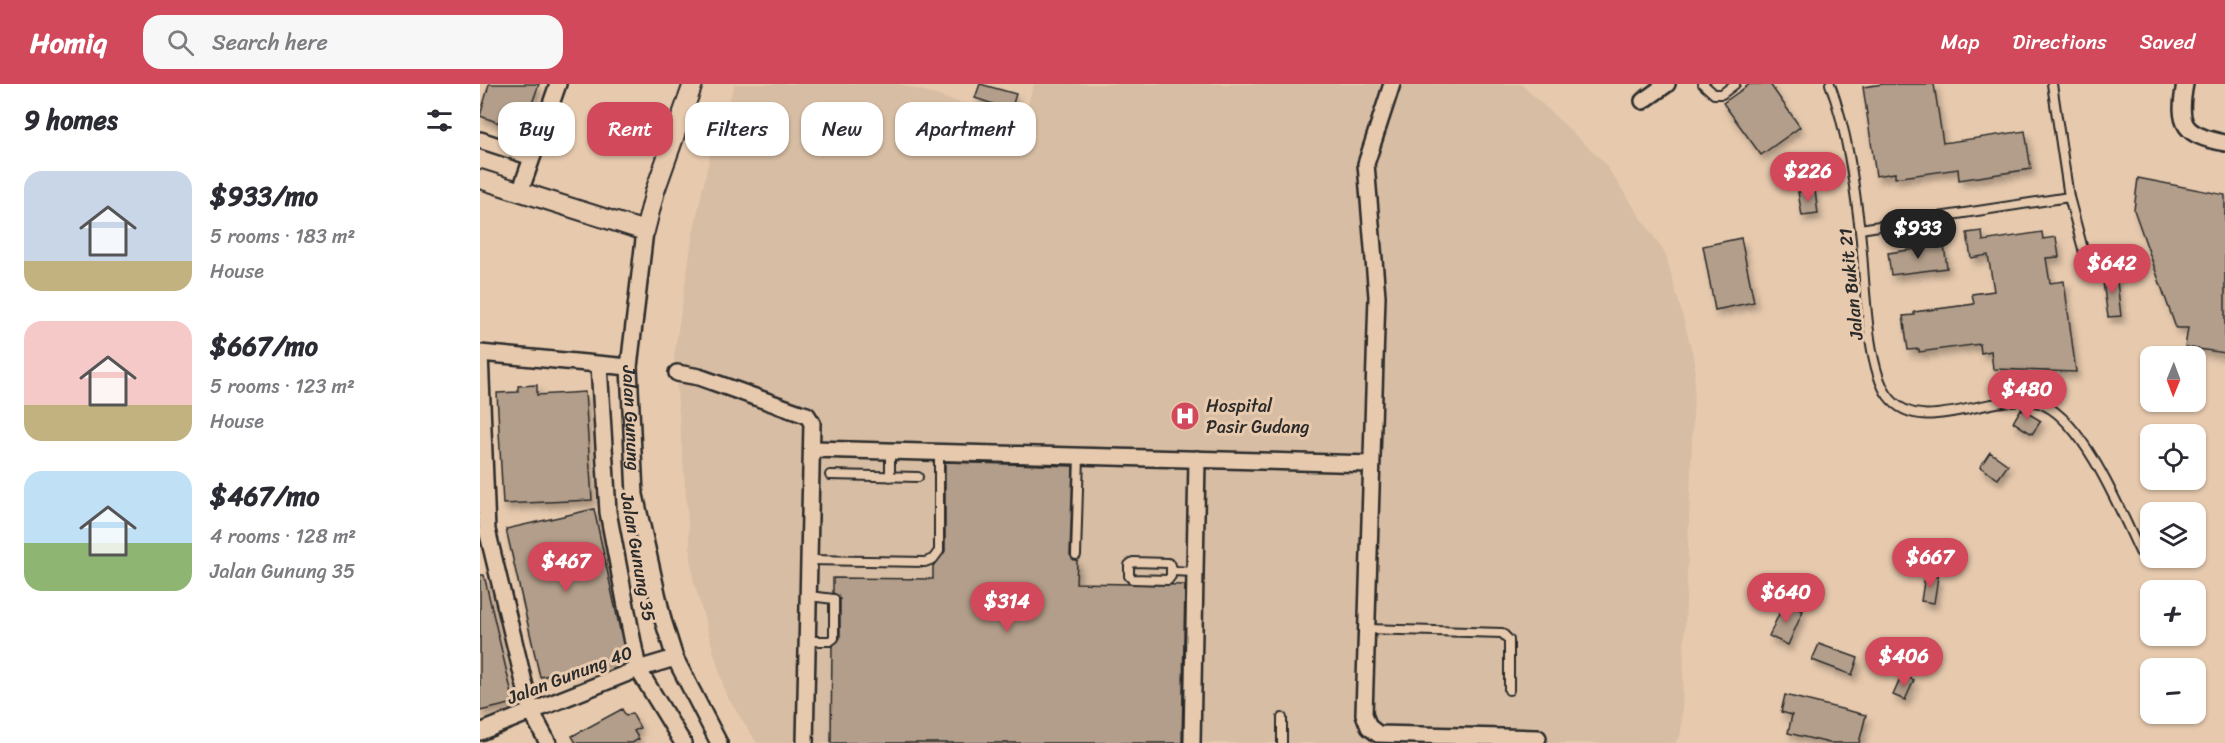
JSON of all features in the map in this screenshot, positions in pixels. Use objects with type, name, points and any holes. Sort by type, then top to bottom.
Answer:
[{"type":"street","points":[[520,192],[558,84]]},
{"type":"street","name":"Jalan Gunung","points":[[693,84],[655,191],[645,231],[630,367],[635,495],[663,620],[675,658],[719,743]]},
{"type":"street","points":[[1392,84],[1366,164],[1377,296],[1364,714],[1369,727],[1378,734],[1449,739],[1540,740]]},
{"type":"street","points":[[1643,101],[1667,84]]},
{"type":"street","points":[[2185,84],[2181,112],[2189,132],[2201,138],[2225,143]]},
{"type":"street","points":[[480,140],[532,157]]},
{"type":"street","points":[[480,179],[645,231]]},
{"type":"street","points":[[548,743],[531,711],[484,531],[480,353],[630,367]]},
{"type":"street","name":"Jalan Gunung 35","points":[[599,365],[608,512],[638,669],[683,743]]},
{"type":"street","points":[[677,373],[699,377],[807,415],[812,423],[805,743]]},
{"type":"street","points":[[813,449],[1371,464]]},
{"type":"street","points":[[1192,743],[1197,459]]},
{"type":"street","name":"Jalan Gunung 40","points":[[480,732],[638,669],[675,658]]},
{"type":"lane","points":[[1703,84],[1714,94],[1722,94],[1735,84]]},
{"type":"lane","name":"Jalan Bukit 21","points":[[1830,84],[1845,134],[1860,229],[1874,358],[1878,376],[1888,396],[1909,412],[1929,414],[1958,412],[2000,401],[2024,401],[2044,406],[2068,425],[2095,462],[2110,487],[2140,552]]},
{"type":"lane","points":[[2052,84],[2069,197],[2087,264]]},
{"type":"lane","points":[[1860,229],[2069,197]]},
{"type":"lane","points":[[890,451],[890,477]]},
{"type":"lane","points":[[810,560],[925,562],[933,559],[939,551],[939,452]]},
{"type":"lane","points":[[1076,555],[1079,456]]},
{"type":"lane","points":[[830,476],[918,477]]},
{"type":"lane","points":[[1133,562],[1168,563],[1172,566],[1172,571],[1168,580],[1132,579],[1129,576],[1129,565],[1133,562]]},
{"type":"lane","points":[[1172,571],[1195,572]]},
{"type":"lane","points":[[808,641],[830,642],[834,638],[834,599],[809,596]]},
{"type":"lane","points":[[1366,629],[1505,635],[1509,640],[1509,690]]},
{"type":"lane","points":[[1282,718],[1282,743]]},
{"type":"shaded area","name":"Hospital Pasir Gudang","points":[[735,84],[900,84],[958,102],[895,102],[895,156],[1036,156],[1036,102],[1028,102],[1034,84],[1521,84],[1603,161],[1666,255],[1695,362],[1681,734],[1675,743],[757,743],[726,695],[693,579],[674,356],[693,233],[710,156],[789,156],[789,102],[728,102]]},
{"type":"building","points":[[489,84],[539,84],[532,102],[498,102],[498,122],[480,116]]},
{"type":"building","points":[[980,84],[1016,94],[1014,102],[987,102],[975,98]]},
{"type":"building","points":[[1750,84],[1770,84],[1800,127],[1761,155],[1723,103]]},
{"type":"building","points":[[1883,84],[1934,84],[1943,143],[2025,131],[2031,169],[1959,180],[1958,169],[1895,178],[1895,173],[1876,176],[1863,87]]},
{"type":"building","points":[[2138,178],[2225,195],[2225,353],[2206,350],[2206,346],[2185,346],[2188,328],[2176,328],[2134,210]]},
{"type":"building","points":[[1815,190],[1818,214],[1802,216],[1798,192]]},
{"type":"building","points":[[1982,231],[1983,241],[2042,232],[2043,239],[2056,237],[2059,257],[2046,258],[2050,283],[2064,281],[2076,372],[1993,369],[1991,351],[1981,353],[1980,344],[1919,352],[1919,349],[1908,350],[1903,316],[1914,315],[1914,312],[1974,304],[1972,294],[1994,291],[1988,255],[1971,258],[1967,233]]},
{"type":"building","points":[[1741,238],[1754,302],[1715,310],[1703,246]]},
{"type":"building","points":[[1944,245],[1947,268],[1891,275],[1888,253]]},
{"type":"building","points":[[2116,273],[2121,316],[2108,317],[2102,275]]},
{"type":"building","points":[[537,385],[537,395],[585,392],[592,500],[503,504],[497,393],[518,392],[518,386]]},
{"type":"building","points":[[2021,409],[2041,421],[2032,434],[2013,422]]},
{"type":"building","points":[[1990,452],[2008,465],[1998,479],[1980,467]]},
{"type":"building","points":[[945,462],[1073,466],[1070,555],[1077,561],[1076,583],[1185,585],[1182,743],[831,743],[832,646],[840,638],[840,599],[833,593],[833,578],[933,579],[933,566],[945,551]]},
{"type":"building","points":[[594,509],[626,658],[540,677],[506,529]]},
{"type":"building","points":[[480,575],[484,575],[514,703],[480,711]]},
{"type":"building","points":[[1925,575],[1938,577],[1934,603],[1921,601]]},
{"type":"building","points":[[1784,603],[1803,611],[1788,645],[1769,636]]},
{"type":"building","points":[[1819,644],[1858,658],[1852,675],[1812,660]]},
{"type":"building","points":[[1902,675],[1914,680],[1905,700],[1893,695]]},
{"type":"building","points":[[1785,695],[1866,715],[1859,743],[1829,743],[1788,733],[1792,715],[1781,712]]},
{"type":"building","points":[[622,709],[626,716],[632,713],[640,728],[634,731],[639,739],[632,743],[576,743],[572,736]]},
{"type":"place","name":"Hospital Pasir Gudang","points":[[1185,416]]}]
